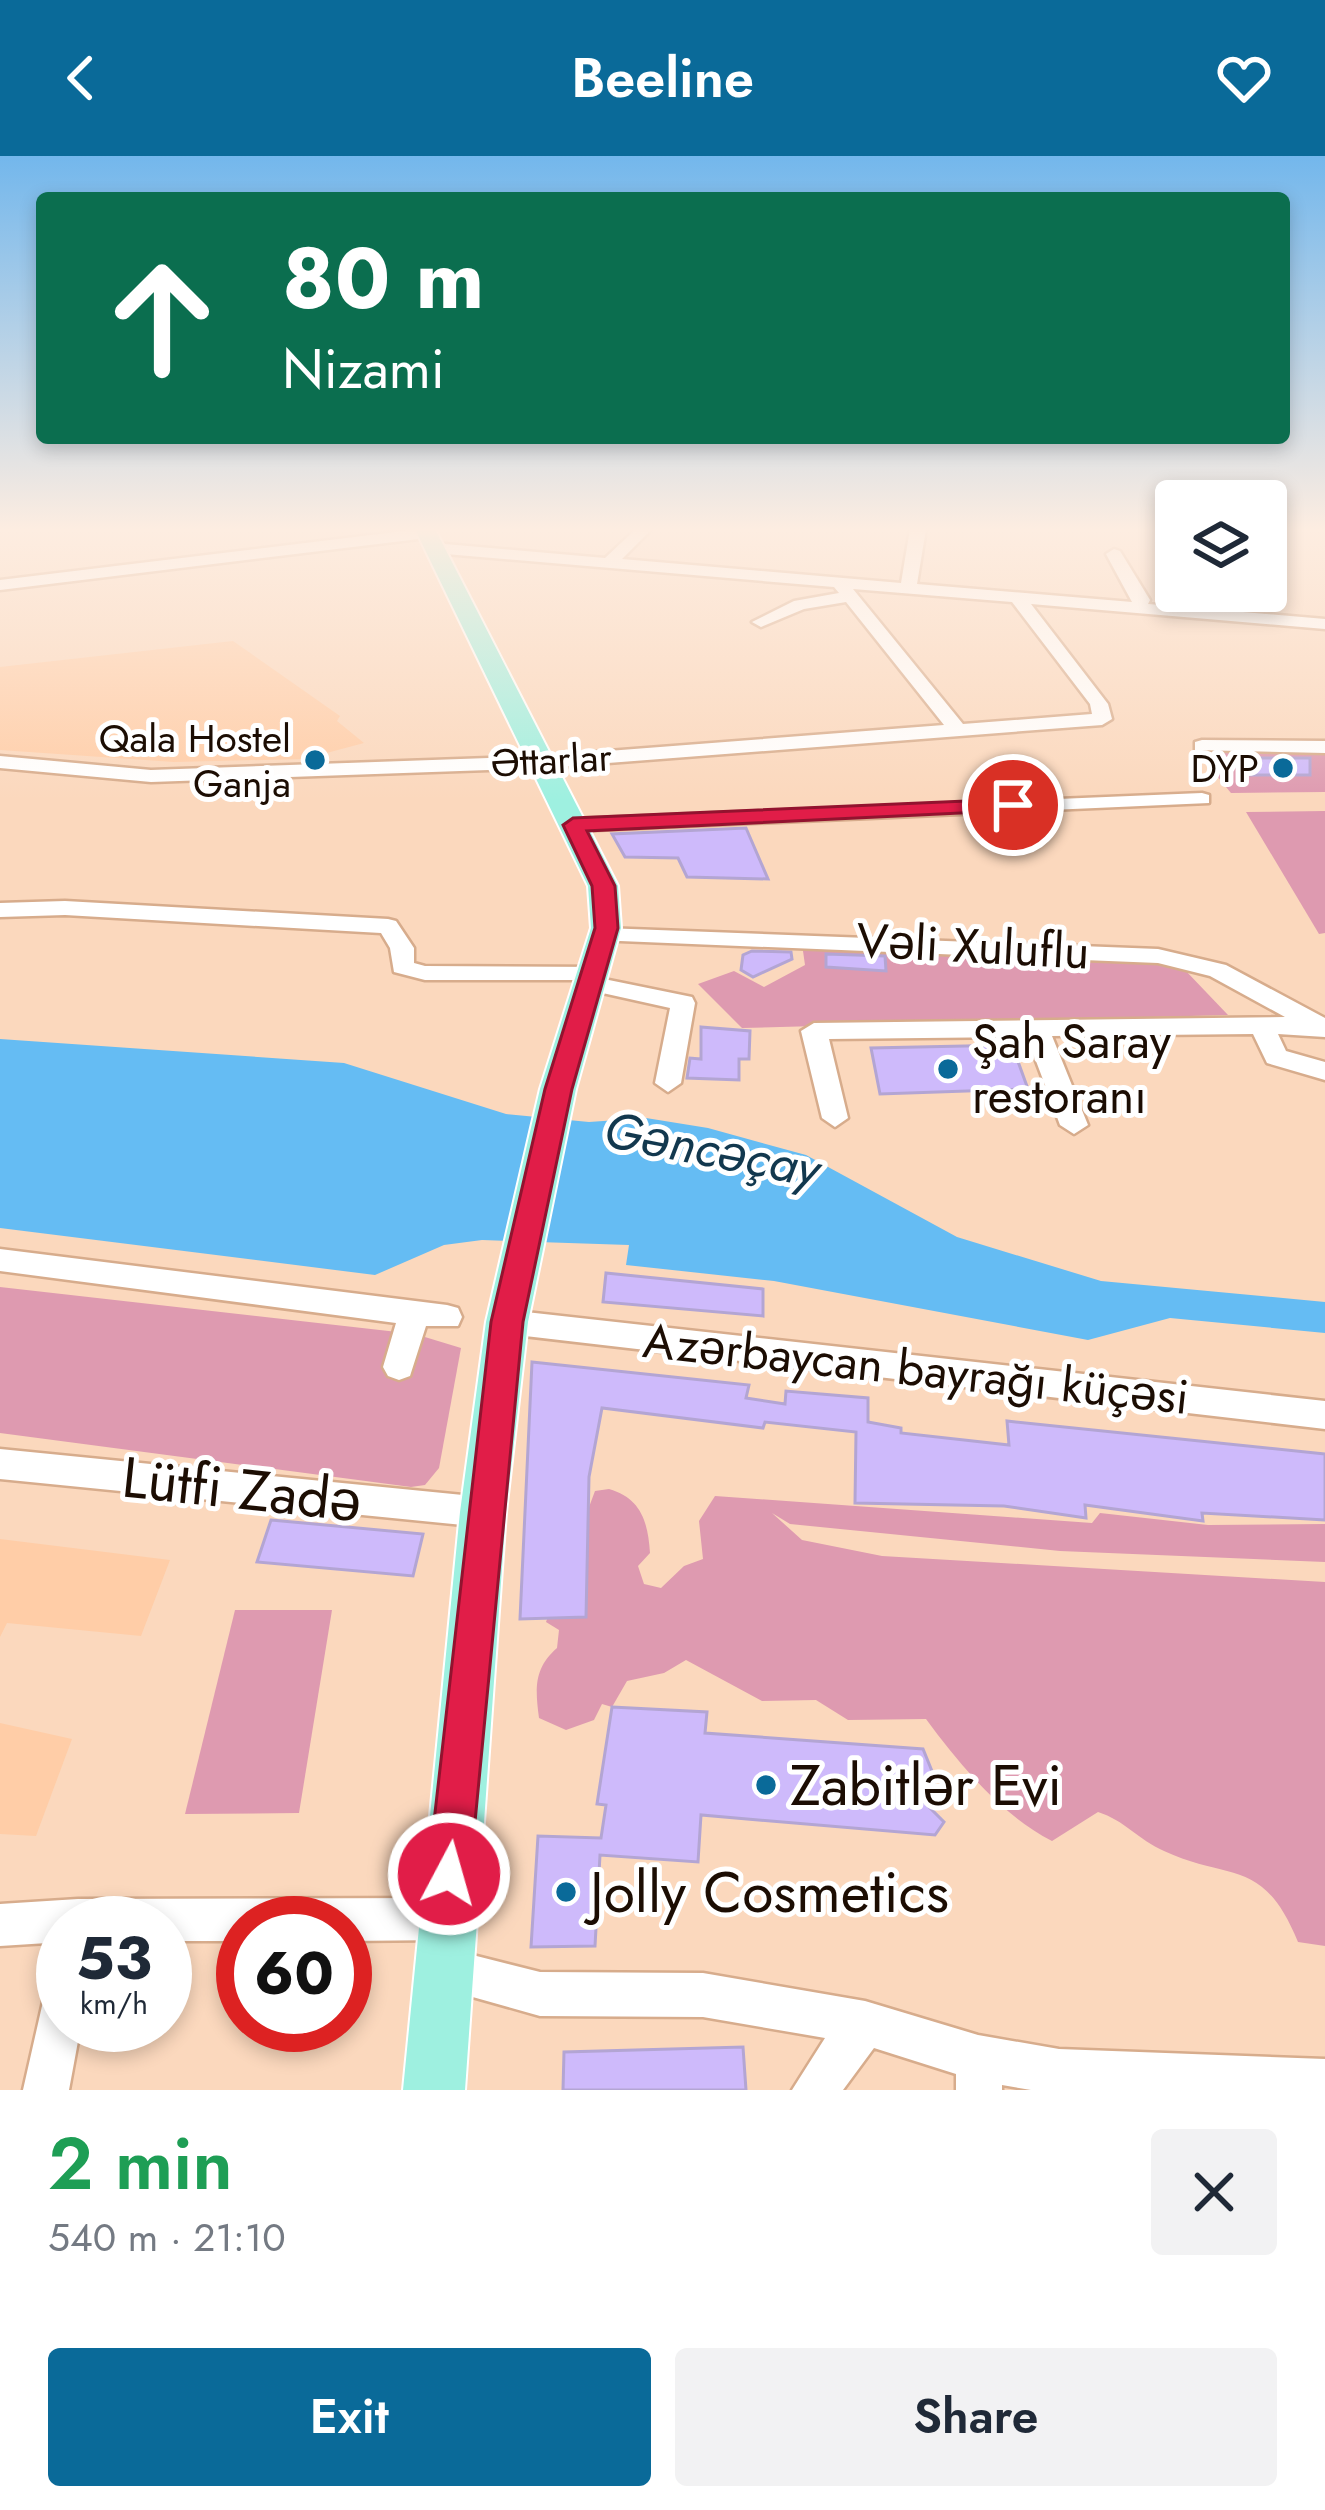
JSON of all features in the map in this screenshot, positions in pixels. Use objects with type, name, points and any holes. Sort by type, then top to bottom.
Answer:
[{"type":"main road","points":[[434,2090],[483,1512],[507,1322],[559,1089],[604,935],[603,886],[471,619]]},
{"type":"street","points":[[761,622],[767,619]]},
{"type":"street","points":[[867,619],[958,730]]},
{"type":"street","name":"Əttarlar","points":[[0,762],[151,776],[543,762],[1102,718],[1099,704],[1034,619]]},
{"type":"street","points":[[1269,619],[1325,624]]},
{"type":"street","points":[[1202,746],[1325,746]]},
{"type":"street","points":[[573,825],[1202,799]]},
{"type":"street","points":[[0,910],[65,908],[388,926],[402,948],[402,967],[425,973],[590,977],[683,1003],[668,1083]]},
{"type":"street","name":"Vəli Xuluflu","points":[[604,935],[1158,956],[1218,970],[1321,1027]]},
{"type":"street","points":[[1261,1025],[1276,1057],[1325,1071]]},
{"type":"street","points":[[1035,1027],[1074,1125]]},
{"type":"street","points":[[835,1118],[814,1030],[1321,1027]]},
{"type":"street","points":[[0,1260],[447,1317]]},
{"type":"street","points":[[399,1367],[414,1313]]},
{"type":"street","name":"Azərbaycan bayrağı küçəsi","points":[[507,1322],[1325,1415]]},
{"type":"street","name":"Lütfi Zadə","points":[[0,1464],[483,1512]]},
{"type":"street","points":[[0,1925],[36,1923]]},
{"type":"street","points":[[192,1928],[445,1944],[540,1994],[703,1995],[865,2024],[978,2074],[1059,2072],[1190,2083],[1325,2082]]},
{"type":"street","points":[[815,2090],[865,2024]]},
{"type":"street","points":[[46,2090],[53,2052]]},
{"type":"shaded area","points":[[233,641],[340,716],[337,721],[364,743],[304,759],[174,762],[0,750],[0,667]]},
{"type":"shaded area","points":[[1197,752],[1325,753],[1325,792],[1231,793]]},
{"type":"shaded area","points":[[1325,811],[1325,933],[1319,934],[1246,812]]},
{"type":"shaded area","points":[[802,944],[1158,959],[1185,970],[1228,1015],[742,1028],[698,984],[734,971],[764,987],[805,965]]},
{"type":"shaded area","points":[[0,1287],[415,1334],[461,1348],[439,1468],[425,1485],[411,1487],[0,1433]]},
{"type":"shaded area","points":[[609,1489],[629,1498],[641,1513],[650,1553],[638,1566],[644,1584],[661,1588],[684,1566],[703,1559],[699,1521],[715,1496],[1092,1523],[1100,1513],[1208,1525],[1325,1524],[1325,1562],[1060,1551],[790,1524],[772,1513],[802,1540],[882,1556],[1325,1582],[1325,1946],[1298,1942],[1272,1896],[1258,1884],[1164,1851],[1098,1812],[1052,1841],[999,1803],[926,1719],[848,1720],[816,1700],[762,1701],[686,1660],[664,1673],[627,1681],[612,1707],[602,1704],[594,1720],[566,1730],[539,1718],[538,1679],[557,1648],[559,1630],[546,1622],[595,1491]]},
{"type":"shaded area","points":[[0,1539],[170,1560],[141,1636],[7,1623],[0,1637]]},
{"type":"shaded area","points":[[235,1610],[332,1610],[299,1813],[185,1814]]},
{"type":"shaded area","points":[[0,1723],[72,1739],[36,1836],[0,1834]]},
{"type":"water","name":"Gəncəçay","points":[[0,1039],[344,1063],[506,1114],[589,1122],[646,1118],[708,1128],[806,1155],[957,1237],[1101,1281],[1325,1302],[1325,1333],[1170,1318],[1088,1340],[774,1281],[626,1265],[629,1245],[482,1240],[444,1245],[375,1275],[0,1228]]},
{"type":"building","name":"DYP","points":[[1236,758],[1310,758],[1310,775],[1246,775]]},
{"type":"building","points":[[746,828],[768,879],[687,877],[678,858],[625,857],[612,834]]},
{"type":"building","points":[[791,952],[792,959],[753,977],[741,970],[743,955]]},
{"type":"building","points":[[826,954],[885,956],[886,971],[826,967]]},
{"type":"building","points":[[701,1027],[750,1031],[749,1059],[739,1059],[739,1080],[687,1078],[690,1058],[701,1059]]},
{"type":"building","name":"Şah Saray restoranı","points":[[1012,1045],[1028,1089],[880,1094],[871,1048]]},
{"type":"building","points":[[606,1273],[763,1289],[763,1316],[603,1302]]},
{"type":"building","points":[[532,1362],[749,1385],[746,1398],[785,1404],[786,1391],[868,1398],[868,1422],[901,1428],[901,1433],[1009,1445],[1007,1421],[1325,1454],[1325,1520],[1202,1513],[1203,1521],[1085,1505],[1086,1518],[1004,1506],[855,1503],[856,1432],[765,1422],[763,1428],[602,1408],[589,1477],[586,1617],[520,1619]]},
{"type":"building","points":[[271,1520],[423,1534],[413,1576],[257,1562]]},
{"type":"building","name":"Zabitlər Evi","points":[[612,1707],[707,1712],[705,1733],[923,1749],[936,1781],[920,1798],[944,1822],[935,1835],[701,1815],[698,1862],[600,1855],[595,1946],[531,1947],[538,1836],[601,1838],[606,1805],[597,1804]]},
{"type":"building","points":[[743,2047],[746,2090],[563,2090],[564,2052]]},
{"type":"place","name":"Qala Hostel Ganja","points":[[315,760]]},
{"type":"place","name":"DYP","points":[[1283,768]]},
{"type":"place","name":"Şah Saray restoranı","points":[[948,1069]]},
{"type":"place","name":"Zabitlər Evi","points":[[766,1785]]},
{"type":"place","name":"Jolly Cosmetics","points":[[566,1892]]},
{"type":"route","points":[[449,1874],[483,1512],[507,1322],[559,1089],[606,928],[603,886],[573,825],[1013,805]]}]
